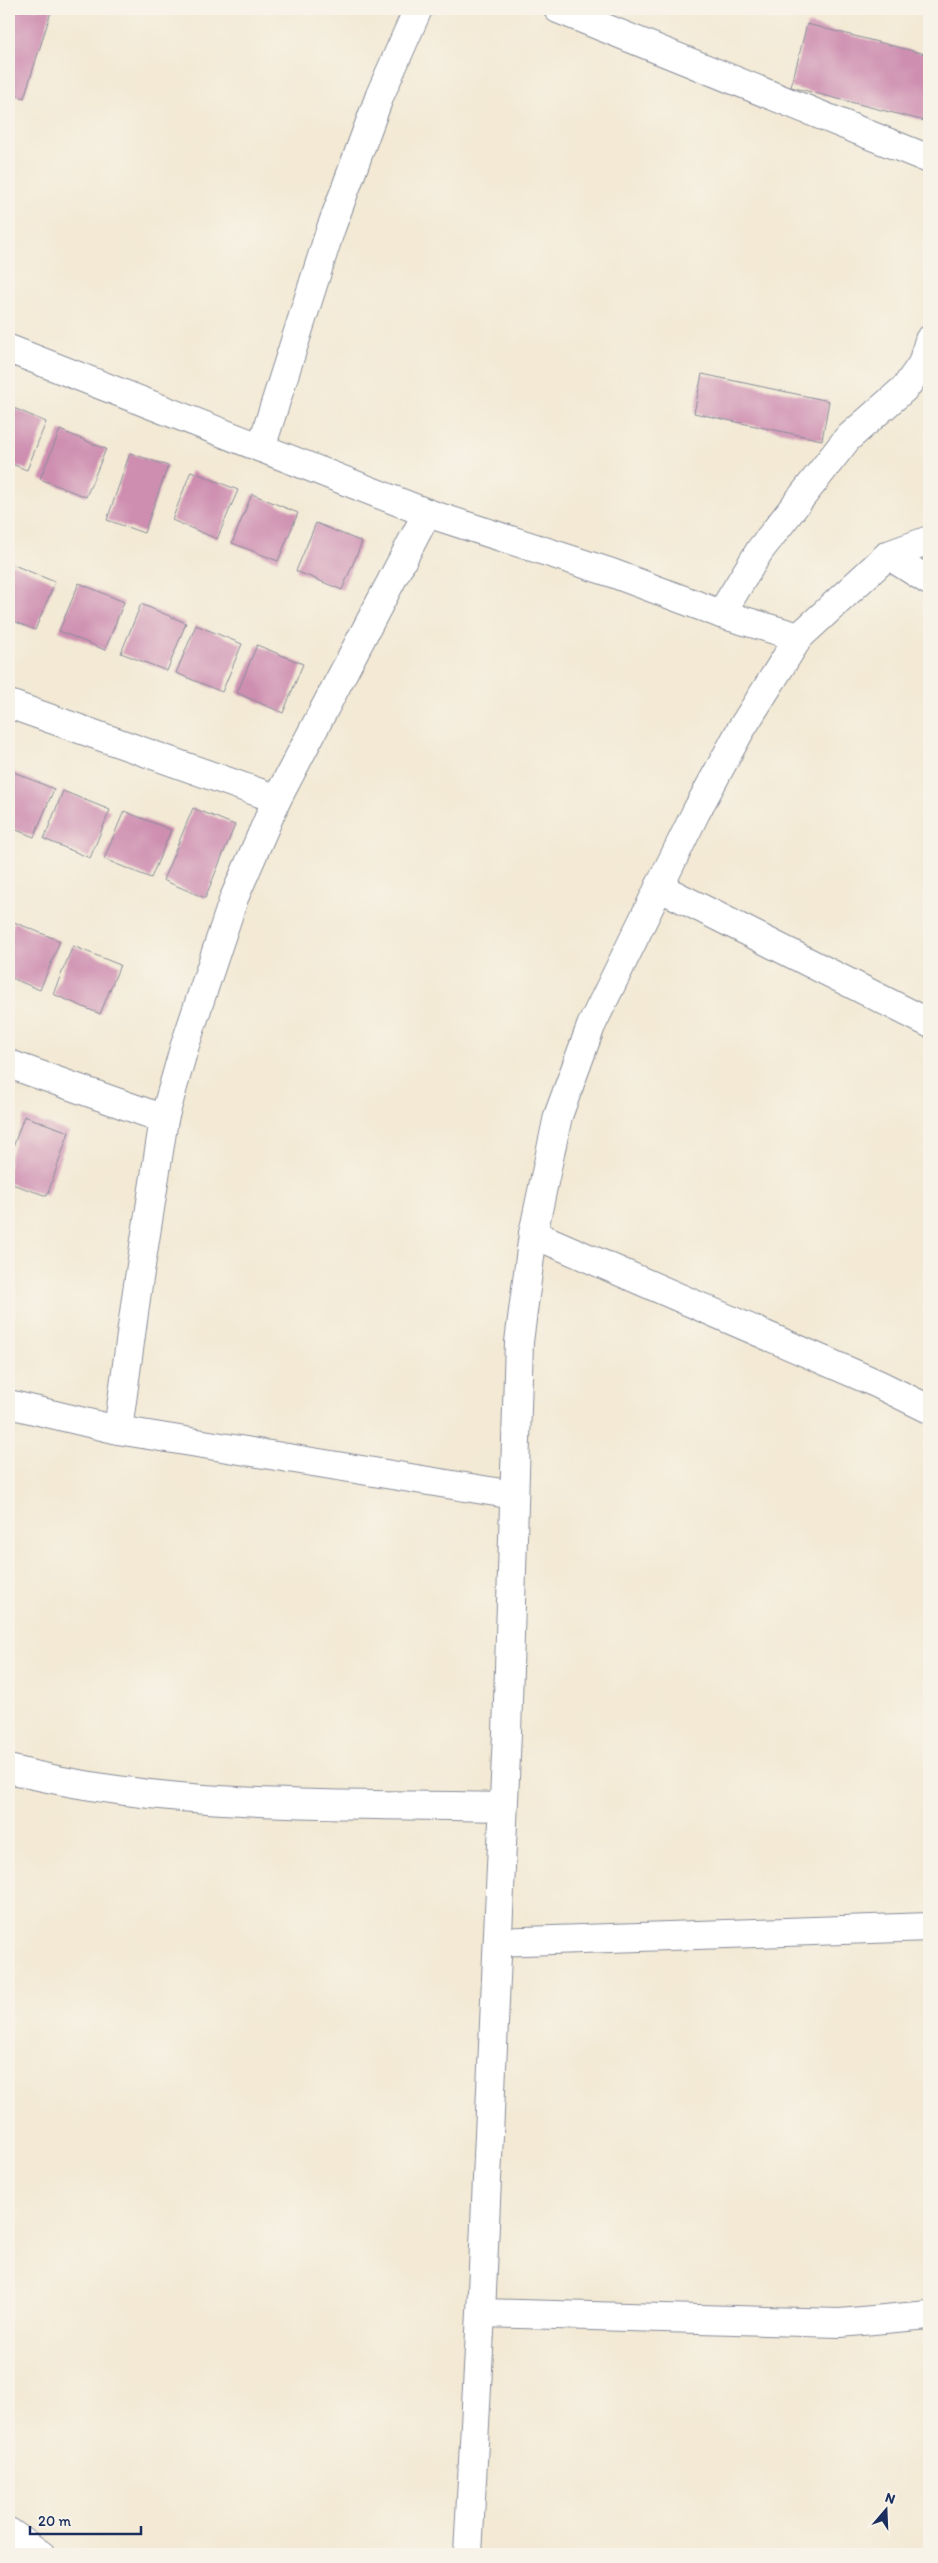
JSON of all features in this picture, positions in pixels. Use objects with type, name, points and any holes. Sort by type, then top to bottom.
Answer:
[{"type":"street","points":[[261,448],[331,228],[380,95],[418,9]]},
{"type":"street","points":[[558,9],[929,159]]},
{"type":"street","points":[[721,614],[760,550],[847,439],[906,387],[922,364],[929,340]]},
{"type":"street","points":[[9,349],[427,513],[612,574],[721,614],[799,636]]},
{"type":"street","points":[[118,1430],[137,1291],[164,1119],[184,1048],[234,898],[277,800],[427,513]]},
{"type":"street","points":[[468,2554],[498,1942],[519,1342],[533,1234],[558,1116],[591,1026],[659,887],[740,732],[799,636],[888,555],[929,540]]},
{"type":"street","points":[[888,555],[929,582]]},
{"type":"street","points":[[9,704],[277,800]]},
{"type":"street","points":[[659,887],[929,1022]]},
{"type":"street","points":[[9,1064],[164,1119]]},
{"type":"street","points":[[533,1234],[878,1384],[929,1409]]},
{"type":"street","points":[[9,1404],[118,1430],[514,1495]]},
{"type":"street","points":[[9,1769],[59,1782],[206,1799],[503,1807]]},
{"type":"street","points":[[498,1942],[929,1927]]},
{"type":"street","points":[[481,2313],[840,2323],[929,2316]]},
{"type":"street","points":[[9,2532],[40,2554]]},
{"type":"building","points":[[9,9],[52,9],[24,98],[9,93]]},
{"type":"building","points":[[807,24],[929,55],[929,122],[791,87]]},
{"type":"building","points":[[702,374],[829,401],[822,440],[694,413]]},
{"type":"building","points":[[9,406],[46,422],[27,470],[9,463]]},
{"type":"building","points":[[60,430],[106,449],[86,497],[40,479]]},
{"type":"building","points":[[130,453],[168,466],[144,533],[107,520]]},
{"type":"building","points":[[191,471],[238,490],[217,539],[172,520]]},
{"type":"building","points":[[252,494],[298,513],[278,561],[232,543]]},
{"type":"building","points":[[316,523],[362,542],[342,590],[296,571]]},
{"type":"building","points":[[9,563],[55,582],[35,630],[9,619]]},
{"type":"building","points":[[79,583],[124,602],[105,650],[59,631]]},
{"type":"building","points":[[141,604],[186,623],[167,671],[121,653]]},
{"type":"building","points":[[196,625],[242,644],[222,692],[176,673]]},
{"type":"building","points":[[257,645],[303,664],[283,713],[237,693]]},
{"type":"building","points":[[9,770],[54,789],[34,837],[9,827]]},
{"type":"building","points":[[63,791],[110,810],[90,858],[44,839]]},
{"type":"building","points":[[193,808],[235,825],[205,898],[163,880]]},
{"type":"building","points":[[124,811],[171,830],[151,878],[104,859]]},
{"type":"building","points":[[14,922],[60,941],[40,990],[9,977],[9,935]]},
{"type":"building","points":[[73,946],[120,965],[100,1014],[53,994]]},
{"type":"building","points":[[24,1116],[69,1132],[47,1196],[9,1183],[9,1159]]}]
